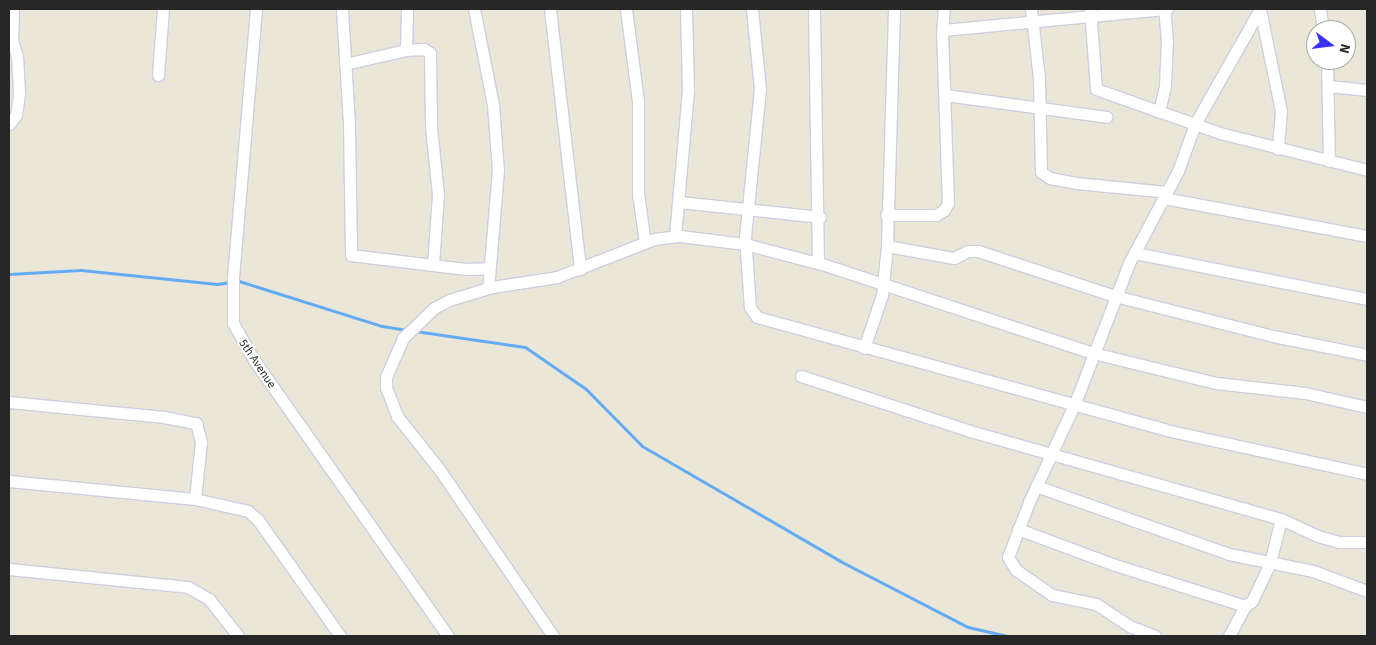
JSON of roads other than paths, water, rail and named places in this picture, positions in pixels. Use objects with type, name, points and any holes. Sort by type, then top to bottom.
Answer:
[{"type":"street","points":[[9,124],[16,115],[19,93],[11,48],[13,9]]},
{"type":"street","points":[[158,75],[163,9]]},
{"type":"street","name":"5th Avenue","points":[[256,9],[231,310],[235,329],[244,347],[448,636]]},
{"type":"street","points":[[342,9],[350,253],[362,259],[433,264],[466,269],[489,268]]},
{"type":"street","points":[[406,50],[407,9]]},
{"type":"street","points":[[474,9],[493,105],[498,170],[488,288]]},
{"type":"street","points":[[550,9],[580,269]]},
{"type":"street","points":[[626,9],[638,101],[638,193],[645,243]]},
{"type":"street","points":[[675,236],[680,202],[688,90],[686,9]]},
{"type":"street","points":[[752,9],[760,89],[745,244],[750,307],[757,317],[864,348],[1075,403],[1213,442],[1367,474]]},
{"type":"street","points":[[814,9],[820,217],[818,263]]},
{"type":"street","points":[[864,348],[883,285],[887,246],[886,215],[894,9]]},
{"type":"street","points":[[886,215],[936,215],[947,206],[944,9]]},
{"type":"street","points":[[1031,9],[1040,106],[1038,167],[1046,176],[1076,183],[1166,195],[1367,236]]},
{"type":"street","points":[[943,30],[1033,22],[1091,12],[1165,9],[1167,41],[1165,86],[1158,112]]},
{"type":"street","points":[[1155,636],[1132,627],[1096,604],[1052,595],[1027,579],[1008,560],[1018,529],[1036,486],[1075,403],[1115,296],[1135,253],[1166,195],[1195,124],[1260,9]]},
{"type":"street","points":[[1260,9],[1281,111],[1278,149]]},
{"type":"street","points":[[1091,12],[1094,87],[1195,124],[1278,149],[1367,170]]},
{"type":"street","points":[[345,64],[406,50],[424,49],[432,57],[431,127],[438,195],[433,264]]},
{"type":"street","points":[[1328,70],[1330,161]]},
{"type":"street","points":[[1329,86],[1367,90]]},
{"type":"street","points":[[945,95],[1040,106],[1107,117]]},
{"type":"street","points":[[680,202],[747,211],[820,217]]},
{"type":"street","points":[[553,636],[439,469],[398,416],[385,384],[393,357],[403,338],[414,325],[449,300],[488,288],[537,282],[580,269],[645,243],[675,236],[745,244],[818,263],[1093,353],[1216,383],[1305,393],[1367,407]]},
{"type":"street","points":[[887,246],[954,258],[968,251],[978,251],[1115,296],[1273,336],[1367,355]]},
{"type":"street","points":[[1135,253],[1367,299]]},
{"type":"street","points":[[801,376],[970,431],[1053,452],[1281,519],[1339,542],[1367,542]]},
{"type":"street","points":[[9,402],[164,417],[196,423],[202,442],[195,499]]},
{"type":"street","points":[[9,481],[195,499],[234,506],[254,516],[340,636]]},
{"type":"street","points":[[1036,486],[1221,551],[1312,571],[1367,591]]},
{"type":"street","points":[[1229,636],[1245,606],[1252,600],[1270,562],[1281,519]]},
{"type":"street","points":[[1018,529],[1112,564],[1245,606]]},
{"type":"street","points":[[9,569],[188,587],[209,599],[238,636]]},
{"type":"waterway","points":[[9,274],[81,270],[217,284],[239,281],[382,326],[407,330]]},
{"type":"waterway","points":[[415,331],[525,347],[586,389],[642,446],[840,561],[968,627],[1006,636]]}]
